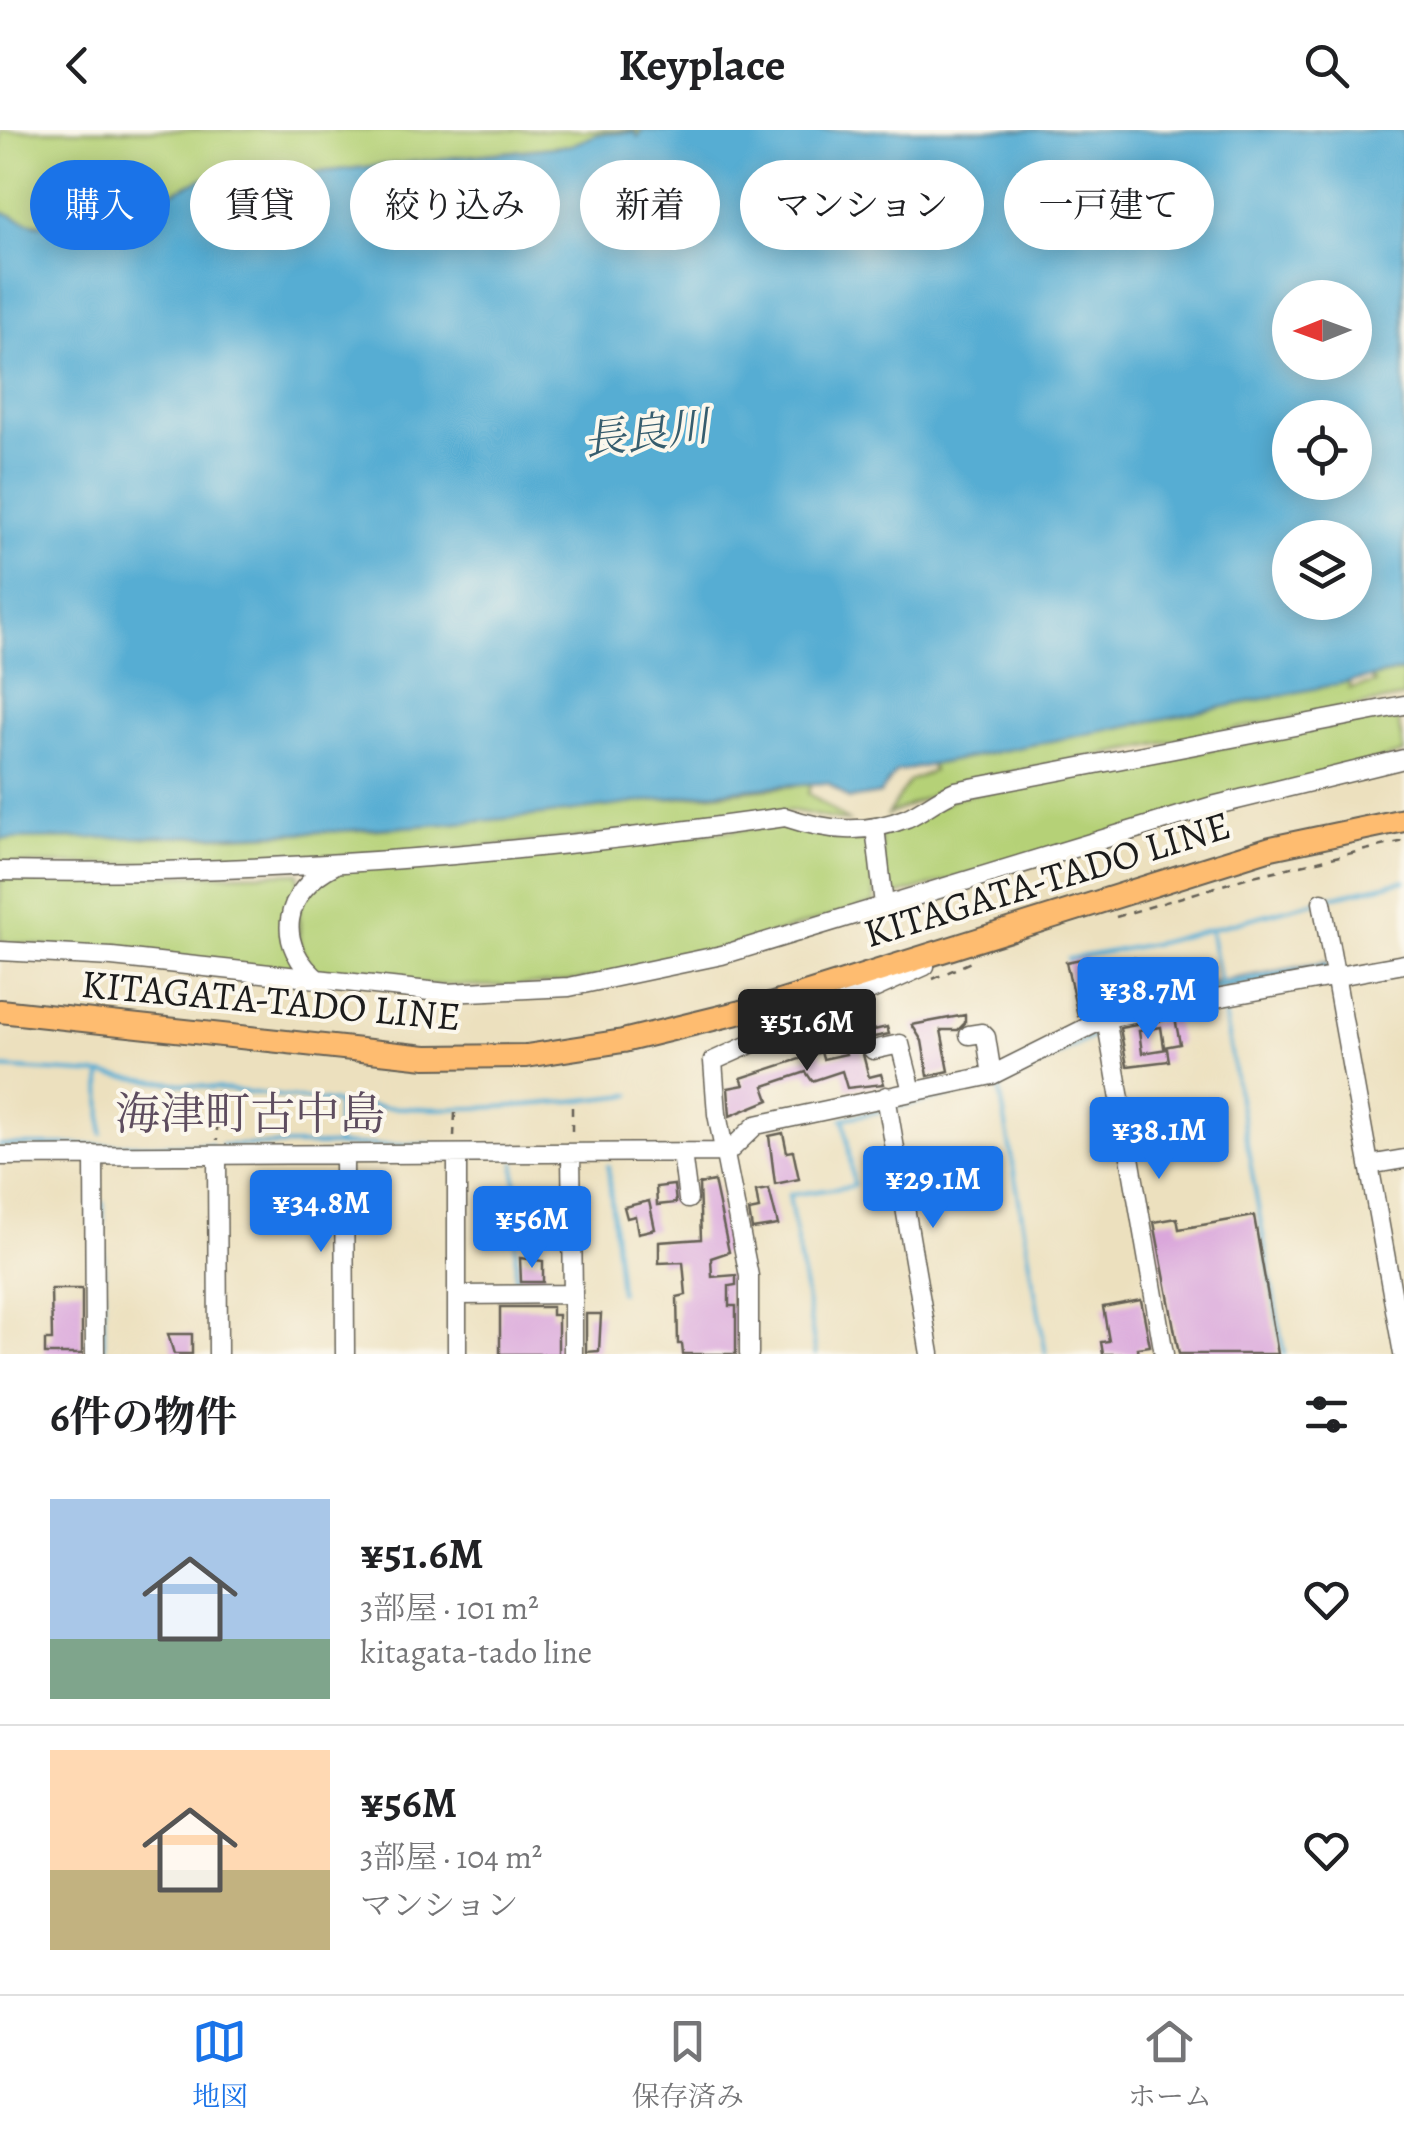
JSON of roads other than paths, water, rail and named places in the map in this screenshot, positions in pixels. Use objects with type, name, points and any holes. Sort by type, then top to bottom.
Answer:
[{"type":"main road","name":"KITAGATA-TADO LINE","points":[[0,1011],[426,1057],[526,1056],[623,1041],[971,952],[1272,848],[1404,820]]},
{"type":"street","points":[[0,871],[97,873],[342,862],[660,835],[785,818],[828,832],[875,827],[912,816],[956,791],[1404,705]]},
{"type":"street","points":[[0,951],[112,958],[448,993],[570,987],[722,955],[1212,806],[1404,759]]},
{"type":"street","points":[[875,827],[884,905]]},
{"type":"street","points":[[321,982],[308,972],[294,948],[292,908],[310,878],[342,862]]},
{"type":"street","points":[[1322,902],[1402,1354]]},
{"type":"street","points":[[748,1354],[749,1276],[718,1114],[712,1061],[971,952]]},
{"type":"street","points":[[0,1156],[728,1152],[756,1125],[888,1105],[912,1091],[992,1075],[1106,1018],[1404,964]]},
{"type":"street","points":[[1134,967],[1142,1011]]},
{"type":"street","points":[[1106,1018],[1164,1354]]},
{"type":"street","points":[[969,1035],[982,1033],[986,1038],[992,1075]]},
{"type":"street","points":[[873,1050],[900,1044],[912,1091]]},
{"type":"street","points":[[888,1105],[930,1354]]},
{"type":"street","points":[[682,1153],[688,1199]]},
{"type":"street","points":[[94,1155],[94,1354]]},
{"type":"street","points":[[217,1155],[218,1354]]},
{"type":"street","points":[[344,1155],[345,1354]]},
{"type":"street","points":[[456,1155],[457,1354]]},
{"type":"street","points":[[572,1155],[573,1354]]},
{"type":"street","points":[[1369,1165],[1404,1158]]},
{"type":"street","points":[[457,1295],[572,1294]]},
{"type":"water","name":"長良川","points":[[643,130],[1404,130],[1404,671],[896,772],[880,794],[849,799],[828,783],[377,829],[0,839],[0,211],[30,222],[30,250],[170,250],[170,193],[190,184],[190,250],[330,250],[330,171],[350,169],[350,250],[560,250],[560,160],[431,160],[571,145],[598,134],[635,132],[638,137]]},
{"type":"water","points":[[1327,962],[1328,972],[1148,1003],[1146,994]]},
{"type":"waterway","points":[[1326,898],[1404,881]]},
{"type":"waterway","points":[[1068,959],[1158,943],[1317,901]]},
{"type":"waterway","points":[[1210,929],[1220,983]]},
{"type":"waterway","points":[[1222,1002],[1284,1354]]},
{"type":"waterway","points":[[896,1108],[1008,1082],[1099,1033]]},
{"type":"waterway","points":[[0,1068],[100,1074]]},
{"type":"waterway","points":[[102,1134],[101,1074],[337,1103]]},
{"type":"waterway","points":[[999,1085],[1046,1354]]},
{"type":"waterway","points":[[337,1144],[337,1103],[448,1109],[631,1095]]},
{"type":"waterway","points":[[842,1119],[882,1111]]},
{"type":"waterway","points":[[816,1354],[789,1195],[854,1186],[844,1119]]},
{"type":"waterway","points":[[0,1145],[212,1145]]},
{"type":"waterway","points":[[222,1145],[432,1145]]},
{"type":"waterway","points":[[515,1162],[516,1288]]},
{"type":"waterway","points":[[608,1166],[620,1292]]},
{"type":"waterway","points":[[103,1203],[104,1354]]},
{"type":"district","name":"海津町古中島","points":[[250,1114]]}]
